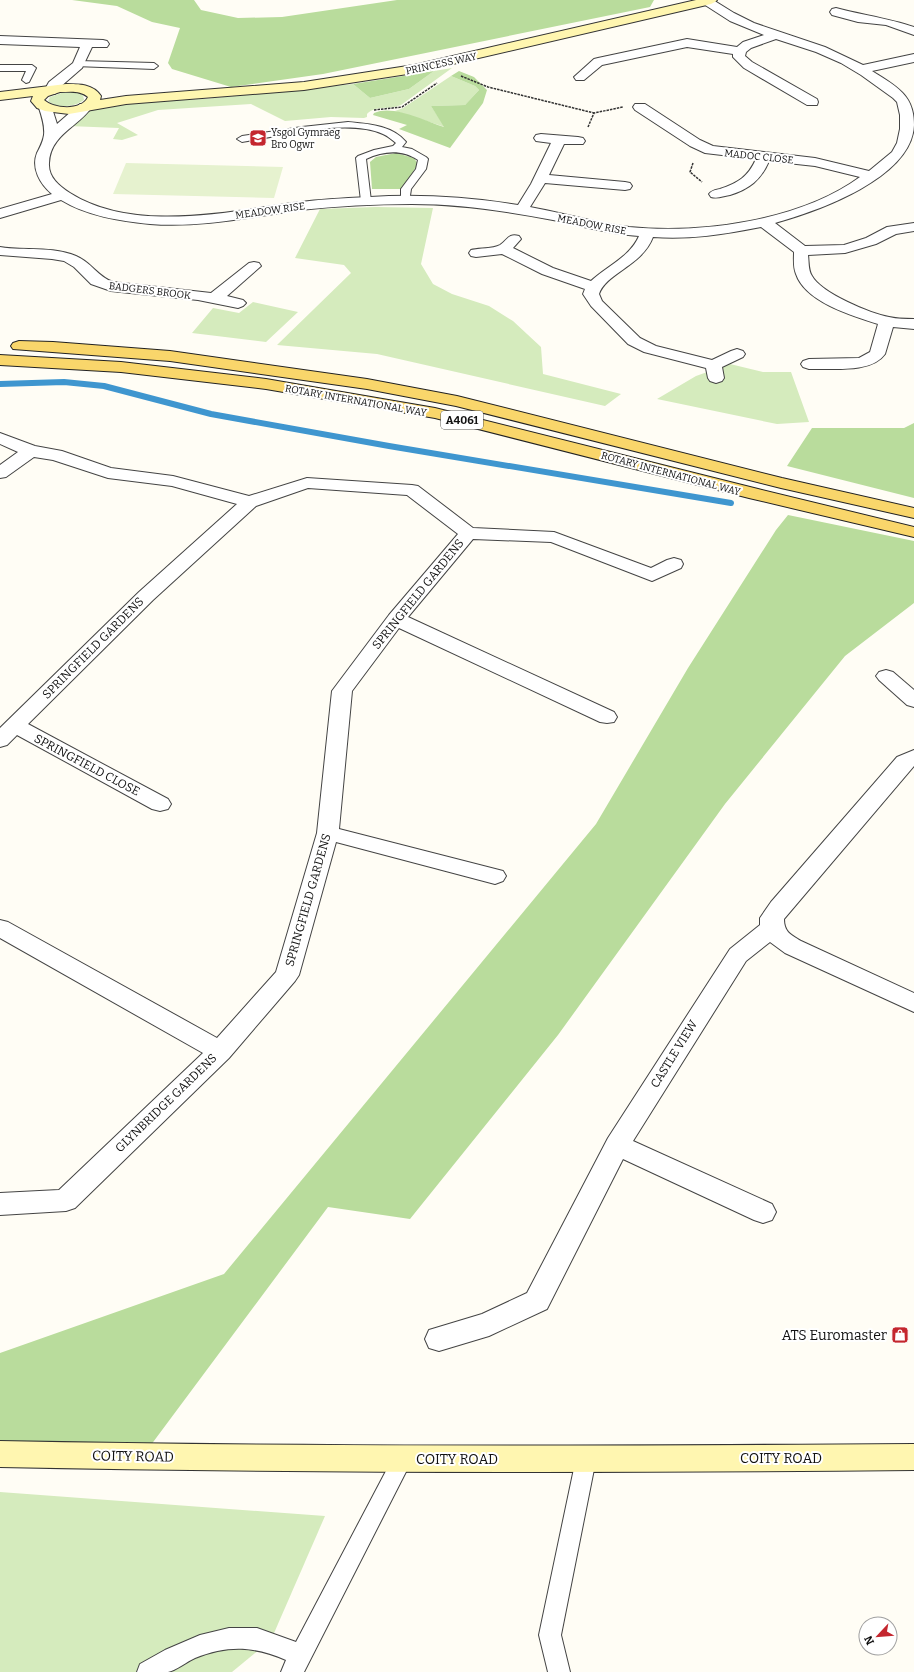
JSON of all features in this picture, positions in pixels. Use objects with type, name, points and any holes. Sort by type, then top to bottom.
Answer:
[{"type":"main road","name":"ROTARY INTERNATIONAL WAY","points":[[0,346],[54,347],[170,356],[367,384],[457,401],[788,484],[914,513]]},
{"type":"main road","name":"ROTARY INTERNATIONAL WAY","points":[[0,360],[121,367],[266,384],[435,413],[755,494],[914,532]]},
{"type":"street","name":"MEADOW RISE","points":[[45,108],[51,121],[51,137],[42,159],[43,174],[54,189],[62,195],[89,208],[121,216],[162,220],[201,219],[305,206],[366,201],[406,200],[461,202],[521,210],[612,229],[647,233],[713,230],[764,222],[818,206],[847,192],[872,176],[898,154],[907,136],[908,116],[902,99],[863,69],[829,52],[774,34],[738,20],[708,1]]},
{"type":"street","name":"PRINCESS WAY","points":[[0,102],[65,110],[126,100],[304,86],[371,76],[450,67],[708,1]]},
{"type":"street","points":[[836,12],[858,18],[888,22],[914,32]]},
{"type":"street","points":[[774,34],[747,45],[740,51],[739,57],[748,64],[812,102]]},
{"type":"street","points":[[0,40],[103,44]]},
{"type":"street","points":[[45,108],[37,102],[38,98],[50,91],[54,85],[78,64],[88,43]]},
{"type":"street","points":[[580,77],[598,62],[687,43],[740,51]]},
{"type":"street","points":[[863,69],[914,58]]},
{"type":"street","points":[[78,64],[80,80],[86,90],[95,96],[92,103],[86,106]]},
{"type":"street","name":"PRINCESS WAY","points":[[0,96],[68,88],[166,96]]},
{"type":"street","name":"MEADOW RISE","points":[[51,137],[86,106]]},
{"type":"street","name":"MADOC CLOSE","points":[[640,107],[702,147],[722,152],[815,162],[872,176]]},
{"type":"street","points":[[632,120],[653,115]]},
{"type":"street","points":[[541,138],[578,141]]},
{"type":"street","points":[[521,210],[534,193],[542,179],[559,139]]},
{"type":"street","points":[[898,154],[914,158]]},
{"type":"street","points":[[716,194],[741,187],[751,180],[758,172],[764,156]]},
{"type":"street","points":[[542,179],[604,188],[625,186]]},
{"type":"street","points":[[0,214],[62,195]]},
{"type":"street","points":[[764,222],[784,236],[801,251],[845,248],[872,241],[892,230],[914,227]]},
{"type":"street","points":[[647,233],[644,242],[635,254],[594,286],[591,294],[596,303],[634,341],[650,349],[715,371],[737,354]]},
{"type":"street","points":[[476,252],[509,244],[549,273],[594,286]]},
{"type":"street","points":[[801,251],[801,262],[804,277],[815,289],[834,302],[887,322],[914,324]]},
{"type":"street","name":"BADGERS BROOK","points":[[2,253],[55,254],[72,258],[78,262],[96,281],[112,287],[215,298],[238,303]]},
{"type":"street","points":[[215,298],[254,266]]},
{"type":"street","points":[[809,364],[862,362],[876,354],[887,322]]},
{"type":"street","points":[[0,438],[31,451],[56,455],[108,473],[173,481],[250,502]]},
{"type":"street","points":[[0,473],[31,451]]},
{"type":"street","name":"SPRINGFIELD GARDENS","points":[[7,733],[146,596],[250,502],[307,483],[412,490],[468,532],[396,619],[342,691],[328,833],[287,974],[220,1051]]},
{"type":"street","points":[[468,532],[554,537],[652,575],[674,564]]},
{"type":"street","points":[[396,619],[607,717]]},
{"type":"street","points":[[886,676],[914,701]]},
{"type":"street","name":"SPRINGFIELD CLOSE","points":[[7,733],[160,804]]},
{"type":"street","points":[[914,757],[904,762],[772,918],[772,928],[779,938],[793,947],[914,1003]]},
{"type":"street","points":[[328,833],[495,876]]},
{"type":"street","name":"GLYNBRIDGE GARDENS","points":[[0,928],[220,1051],[66,1200],[0,1204]]},
{"type":"street","name":"CASTLE VIEW","points":[[439,1339],[489,1324],[537,1301],[617,1145],[738,955],[772,928]]},
{"type":"street","points":[[617,1145],[763,1212]]},
{"type":"street","name":"COITY ROAD","points":[[0,1454],[586,1459],[914,1457]]},
{"type":"lane","points":[[78,64],[154,66]]},
{"type":"lane","points":[[0,68],[32,68],[26,80]]},
{"type":"lane","points":[[242,139],[332,125],[353,125],[373,128],[395,135],[401,142],[397,148]]},
{"type":"lane","points":[[366,201],[361,158],[377,151],[397,148],[412,152],[423,159],[421,169],[406,189],[406,200]]},
{"type":"lane","points":[[148,1672],[167,1659],[220,1640],[257,1639],[296,1663],[403,1458]]},
{"type":"lane","points":[[559,1672],[550,1635],[586,1459]]},
{"type":"path","points":[[373,128],[370,116],[371,112],[402,107],[450,67],[488,87],[594,113],[629,106],[640,107]]},
{"type":"path","points":[[578,141],[585,137],[594,113]]},
{"type":"path","points":[[702,147],[696,150],[690,172],[716,194]]},
{"type":"green space","points":[[72,0],[194,0],[201,10],[238,18],[282,17],[397,0],[654,0],[650,7],[323,74],[231,87],[172,69],[168,63],[180,28],[152,22],[117,6]]},
{"type":"green space","points":[[452,68],[401,105],[370,111],[367,114],[367,117],[364,118],[331,117],[285,121],[251,104],[158,110],[117,123],[138,135],[122,140],[113,139],[119,128],[68,126],[87,112],[99,107],[131,102],[204,99],[353,84],[370,98],[409,89],[434,71]]},
{"type":"green space","points":[[434,71],[409,89],[370,98],[353,84]]},
{"type":"green space","points":[[459,71],[474,77],[487,90],[483,103],[450,148],[399,129],[407,125],[373,115],[374,113],[382,111],[399,112],[409,114],[444,127],[431,106],[465,105],[479,90],[475,86],[451,76]]},
{"type":"green space","points":[[451,76],[475,86],[479,90],[465,105],[431,106],[445,127],[395,111],[403,108]]},
{"type":"green space","points":[[64,92],[75,92],[83,95],[84,100],[71,106],[56,105],[48,101],[50,97]]},
{"type":"green space","points":[[396,153],[414,158],[418,164],[402,189],[372,189],[370,162],[376,157]]},
{"type":"green space","points":[[126,163],[283,167],[274,198],[113,194]]},
{"type":"green space","points":[[376,207],[433,208],[421,264],[433,284],[452,294],[489,306],[513,321],[541,347],[543,374],[621,394],[605,406],[377,354],[277,345],[351,273],[344,265],[295,258],[320,209]]},
{"type":"green space","points":[[253,302],[298,312],[266,342],[192,333],[213,308],[239,313]]},
{"type":"green space","points":[[730,364],[763,372],[791,372],[809,422],[777,424],[657,399],[696,376]]},
{"type":"green space","points":[[914,423],[914,498],[787,466],[812,428],[904,428]]},
{"type":"green space","points":[[788,515],[914,541],[914,603],[845,656],[725,804],[558,1035],[410,1219],[328,1207],[142,1457],[0,1454],[0,1353],[224,1274],[596,824],[688,668],[776,530]]},
{"type":"green space","points":[[0,1492],[325,1516],[271,1640],[232,1672],[0,1672]]},
{"type":"waterway","points":[[0,384],[64,382],[104,386],[211,414],[389,446],[731,503]]},
{"type":"place","name":"Ysgol Gymraeg Bro Ogwr","points":[[258,138]]},
{"type":"place","name":"ATS Euromaster","points":[[900,1335]]}]
